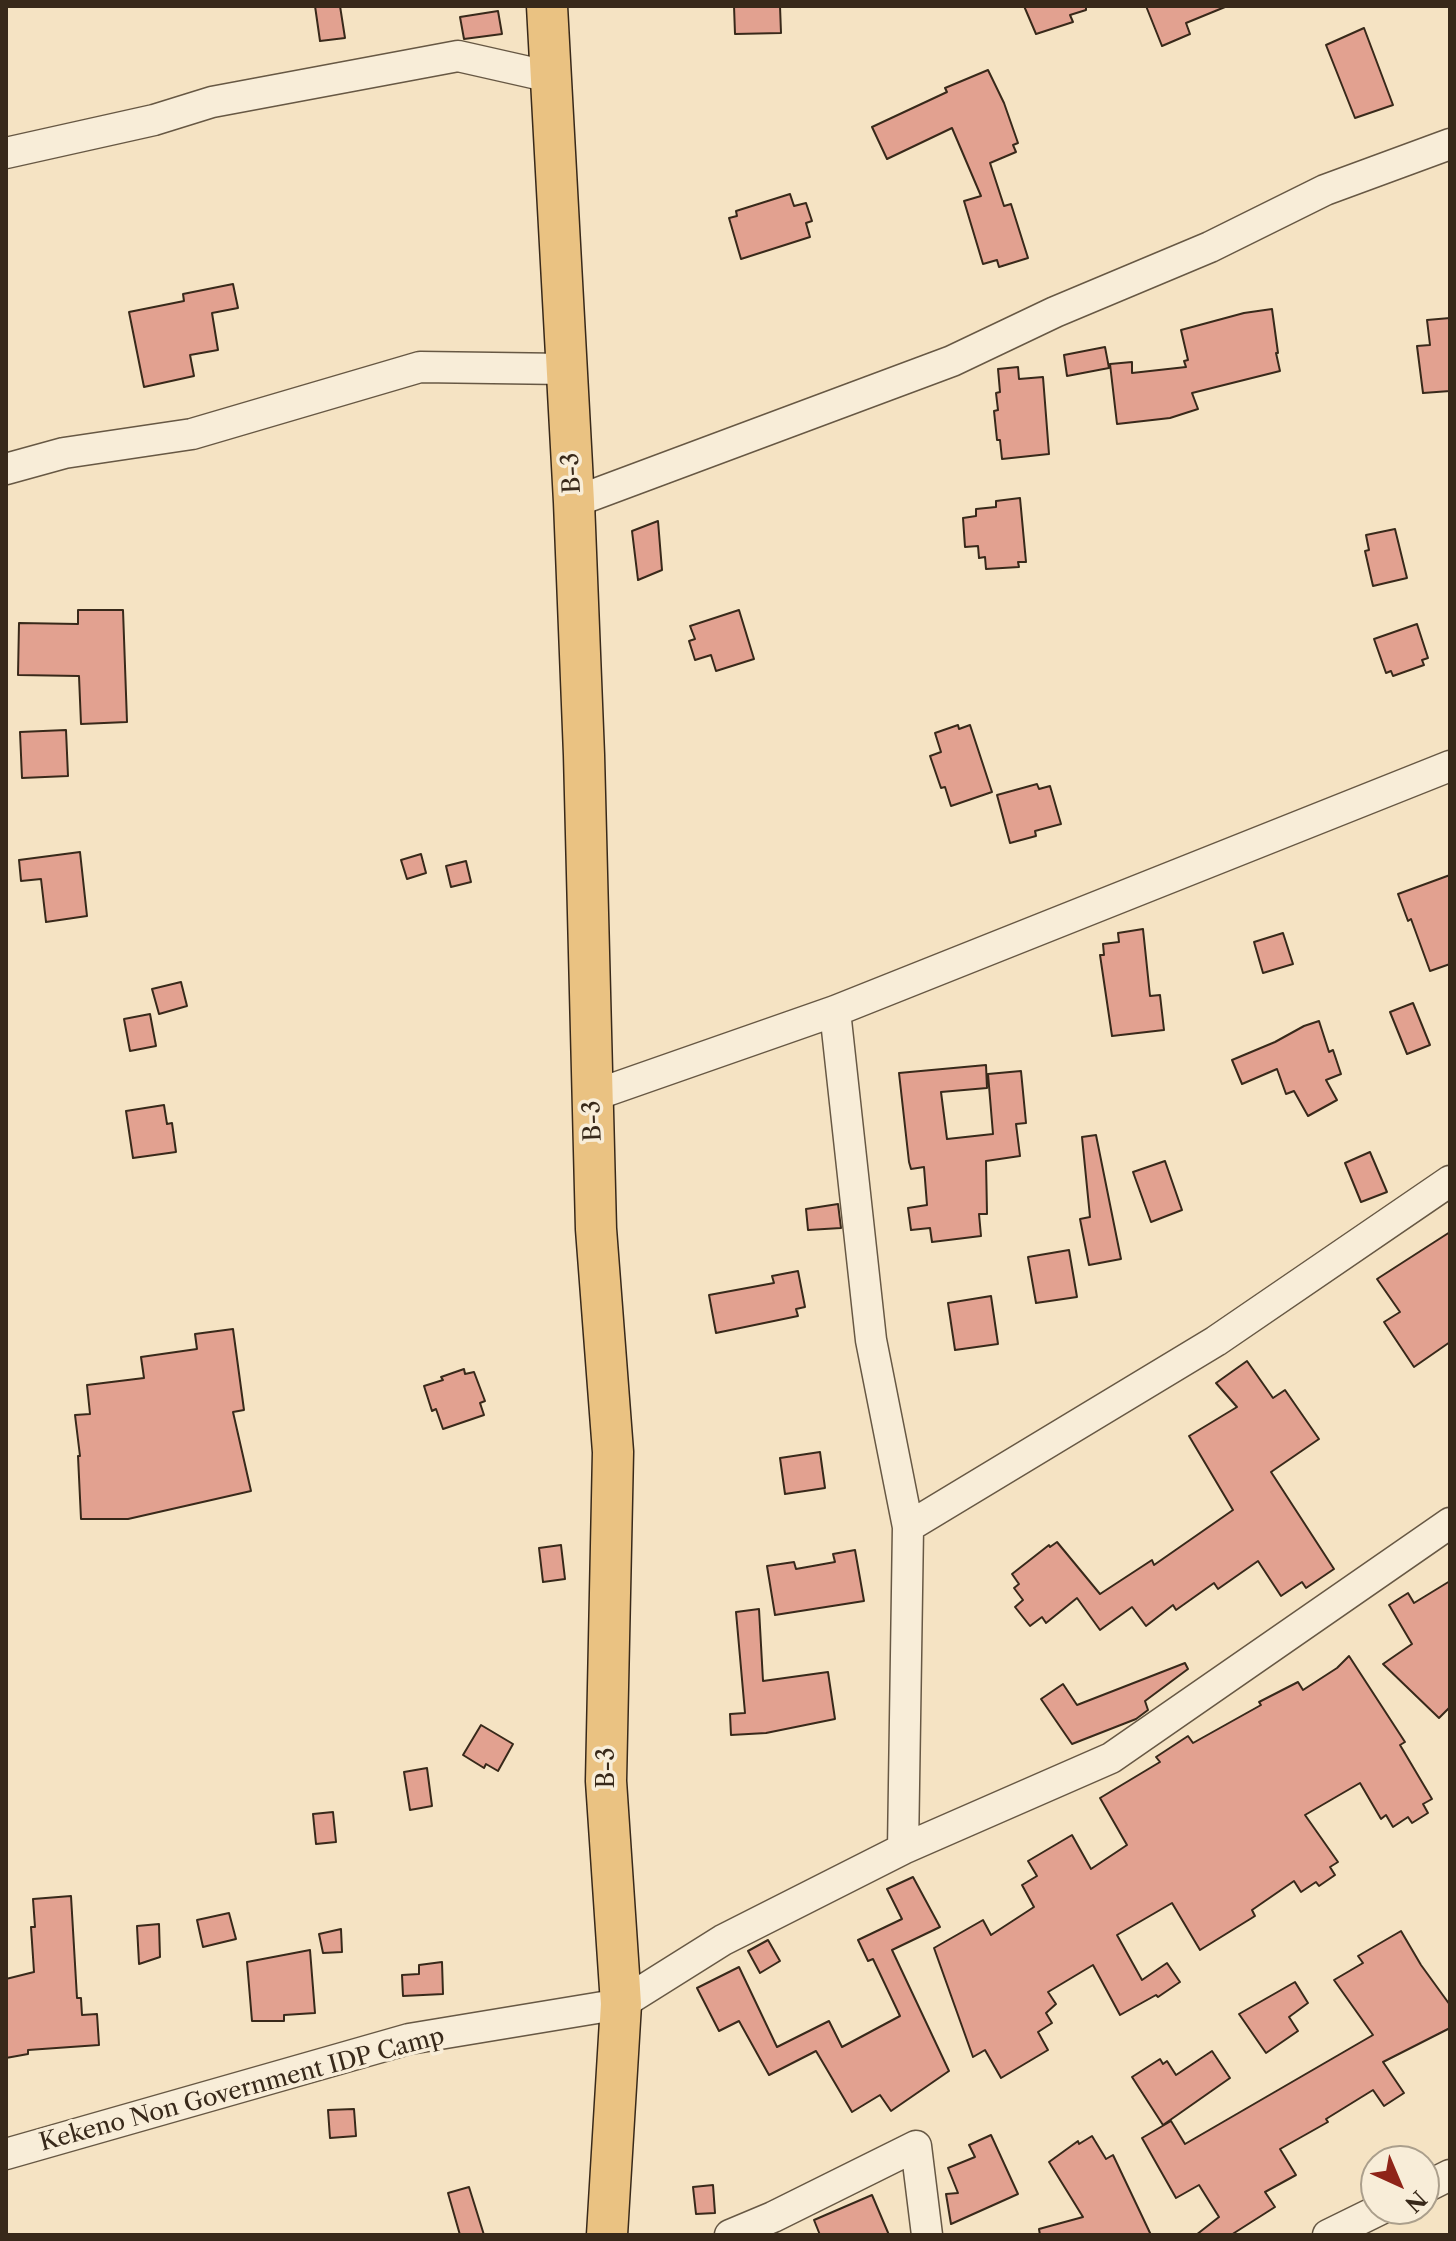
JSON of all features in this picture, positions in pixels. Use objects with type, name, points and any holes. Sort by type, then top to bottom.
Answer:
[{"type":"main road","name":"B-3","points":[[547,6],[574,502],[596,1229],[613,1452],[606,1781],[621,2004],[607,2235]]},
{"type":"street","points":[[6,153],[154,120],[212,102],[458,56],[551,77]]},
{"type":"street","points":[[574,502],[952,361],[1055,312],[1210,247],[1325,190],[1450,144]]},
{"type":"street","points":[[6,469],[64,453],[192,434],[420,367],[566,369]]},
{"type":"street","points":[[592,1096],[835,1011],[1450,766]]},
{"type":"street","points":[[835,1011],[871,1340],[908,1527],[903,1849]]},
{"type":"street","points":[[908,1527],[1216,1341],[1450,1181]]},
{"type":"street","points":[[621,2004],[723,1940],[903,1849],[1111,1758],[1450,1523]]},
{"type":"street","name":"Kekeno Non Government IDP Camp","points":[[6,2154],[409,2039],[621,2004]]},
{"type":"street","points":[[730,2235],[916,2146],[927,2235]]},
{"type":"street","points":[[1328,2235],[1360,2219]]},
{"type":"building","points":[[315,6],[340,6],[345,38],[320,41]]},
{"type":"building","points":[[734,6],[780,6],[781,33],[735,34]]},
{"type":"building","points":[[1024,6],[1086,6],[1086,10],[1070,15],[1073,22],[1036,34]]},
{"type":"building","points":[[1146,6],[1225,7],[1186,23],[1190,34],[1162,46]]},
{"type":"building","points":[[498,11],[502,34],[464,39],[460,17]]},
{"type":"building","points":[[1364,28],[1393,105],[1355,118],[1326,45]]},
{"type":"building","points":[[988,70],[1018,143],[1013,145],[1016,152],[990,163],[1004,206],[1011,204],[1028,258],[999,267],[997,260],[983,264],[964,201],[981,196],[952,128],[887,159],[872,127],[947,92],[945,88]]},
{"type":"building","points":[[790,194],[794,206],[806,203],[812,221],[806,223],[810,237],[741,259],[729,218],[737,216],[736,211]]},
{"type":"building","points":[[233,284],[238,308],[212,313],[218,350],[190,355],[194,376],[144,387],[129,312],[184,301],[183,294]]},
{"type":"building","points":[[1272,309],[1280,371],[1192,393],[1198,409],[1170,418],[1117,424],[1110,364],[1132,362],[1132,373],[1186,367],[1184,361],[1188,360],[1181,330]]},
{"type":"building","points":[[1450,318],[1450,391],[1423,393],[1417,346],[1430,345],[1427,320]]},
{"type":"building","points":[[1105,347],[1109,368],[1067,376],[1064,355]]},
{"type":"building","points":[[1018,367],[1019,379],[1043,377],[1049,454],[1002,459],[994,411],[998,410],[996,393],[1000,392],[998,369]]},
{"type":"building","points":[[1020,498],[1026,562],[1018,562],[1019,567],[986,569],[985,557],[979,558],[978,546],[965,547],[963,518],[976,516],[976,509],[996,507],[996,501]]},
{"type":"building","points":[[658,521],[662,570],[638,580],[632,531]]},
{"type":"building","points":[[1395,529],[1407,578],[1373,586],[1365,551],[1369,550],[1366,535]]},
{"type":"building","points":[[78,610],[123,610],[127,722],[81,724],[79,676],[18,675],[19,623],[78,624]]},
{"type":"building","points":[[739,610],[754,659],[716,671],[711,655],[695,660],[689,641],[695,639],[690,626]]},
{"type":"building","points":[[1417,624],[1428,658],[1422,660],[1424,665],[1393,676],[1391,671],[1386,673],[1374,639]]},
{"type":"building","points":[[958,725],[959,729],[970,725],[992,792],[951,806],[930,756],[941,752],[935,733]]},
{"type":"building","points":[[66,730],[68,776],[22,778],[20,732]]},
{"type":"building","points":[[1037,784],[1039,789],[1050,786],[1061,824],[1035,831],[1036,836],[1010,843],[997,795]]},
{"type":"building","points":[[80,852],[87,916],[46,922],[41,879],[21,881],[19,860]]},
{"type":"building","points":[[421,854],[426,873],[407,879],[401,860]]},
{"type":"building","points":[[466,861],[471,882],[451,887],[446,866]]},
{"type":"building","points":[[1450,875],[1450,964],[1430,971],[1411,919],[1408,921],[1398,894]]},
{"type":"building","points":[[1143,929],[1150,996],[1160,995],[1164,1030],[1112,1036],[1100,955],[1104,955],[1103,944],[1119,942],[1118,933]]},
{"type":"building","points":[[1283,933],[1293,964],[1263,973],[1254,942]]},
{"type":"building","points":[[181,982],[187,1006],[159,1014],[152,989]]},
{"type":"building","points":[[1413,1003],[1430,1045],[1407,1054],[1390,1012]]},
{"type":"building","points":[[150,1014],[156,1046],[130,1051],[124,1019]]},
{"type":"building","points":[[1319,1021],[1329,1052],[1333,1050],[1341,1074],[1326,1080],[1337,1100],[1308,1116],[1294,1091],[1286,1094],[1277,1069],[1242,1084],[1232,1060]]},
{"type":"building","points":[[986,1065],[987,1088],[941,1092],[947,1139],[993,1134],[988,1074],[1021,1071],[1026,1123],[1016,1124],[1020,1156],[986,1161],[987,1214],[979,1214],[981,1236],[932,1242],[930,1228],[911,1230],[908,1208],[927,1205],[924,1167],[911,1169],[909,1162],[899,1073]]},
{"type":"building","points":[[164,1105],[167,1124],[172,1123],[176,1152],[133,1158],[126,1111]]},
{"type":"building","points":[[1096,1135],[1121,1259],[1089,1265],[1080,1219],[1090,1217],[1082,1137]]},
{"type":"building","points":[[1370,1152],[1387,1192],[1361,1202],[1345,1163]]},
{"type":"building","points":[[1165,1161],[1182,1210],[1151,1222],[1133,1172]]},
{"type":"building","points":[[838,1204],[841,1228],[808,1230],[806,1209]]},
{"type":"building","points":[[1450,1232],[1450,1342],[1414,1367],[1384,1322],[1400,1312],[1377,1279]]},
{"type":"building","points":[[1069,1250],[1077,1297],[1036,1303],[1028,1257]]},
{"type":"building","points":[[798,1271],[805,1307],[796,1309],[798,1316],[716,1333],[709,1295],[774,1283],[772,1276]]},
{"type":"building","points":[[991,1296],[998,1344],[955,1350],[948,1303]]},
{"type":"building","points":[[233,1329],[244,1410],[233,1412],[251,1491],[128,1519],[81,1519],[80,1456],[75,1415],[90,1414],[87,1385],[144,1378],[141,1357],[197,1349],[195,1334]]},
{"type":"building","points":[[1247,1361],[1273,1398],[1285,1390],[1319,1439],[1271,1472],[1334,1569],[1306,1588],[1302,1582],[1281,1596],[1258,1561],[1218,1589],[1214,1583],[1176,1610],[1173,1605],[1146,1626],[1132,1607],[1100,1630],[1077,1598],[1046,1623],[1042,1617],[1030,1626],[1015,1607],[1023,1600],[1014,1588],[1019,1584],[1012,1574],[1049,1545],[1057,1542],[1100,1594],[1152,1560],[1154,1565],[1233,1510],[1189,1436],[1237,1407],[1216,1383]]},
{"type":"building","points":[[464,1369],[465,1374],[474,1372],[485,1401],[480,1403],[484,1415],[443,1429],[436,1409],[432,1411],[424,1386]]},
{"type":"building","points":[[820,1452],[825,1488],[785,1494],[780,1458]]},
{"type":"building","points":[[561,1545],[565,1579],[543,1582],[539,1548]]},
{"type":"building","points":[[855,1550],[864,1601],[775,1615],[767,1566],[794,1562],[796,1569],[835,1562],[833,1554]]},
{"type":"building","points":[[1450,1581],[1450,1707],[1439,1718],[1383,1664],[1412,1644],[1389,1605],[1408,1593],[1414,1603]]},
{"type":"building","points":[[759,1609],[763,1681],[828,1672],[835,1719],[766,1733],[731,1735],[730,1714],[745,1713],[736,1612]]},
{"type":"building","points":[[1349,1656],[1405,1742],[1400,1745],[1432,1799],[1423,1804],[1428,1813],[1412,1823],[1408,1817],[1393,1827],[1386,1815],[1381,1819],[1360,1783],[1305,1815],[1338,1862],[1330,1867],[1335,1875],[1319,1886],[1316,1882],[1301,1892],[1294,1881],[1252,1910],[1255,1916],[1200,1950],[1172,1903],[1117,1935],[1142,1980],[1167,1963],[1180,1982],[1158,1997],[1156,1995],[1120,2015],[1093,1965],[1048,1992],[1056,2004],[1046,2013],[1052,2023],[1038,2032],[1048,2050],[1001,2078],[985,2050],[973,2057],[934,1948],[983,1920],[991,1935],[1034,1907],[1022,1885],[1037,1876],[1028,1861],[1072,1835],[1091,1869],[1127,1845],[1100,1798],[1160,1762],[1156,1757],[1188,1736],[1193,1743],[1298,1682],[1303,1690],[1337,1668]]},
{"type":"building","points":[[1185,1663],[1188,1669],[1145,1701],[1148,1710],[1136,1719],[1072,1744],[1041,1699],[1063,1684],[1077,1705]]},
{"type":"building","points":[[481,1725],[513,1744],[498,1771],[486,1764],[484,1768],[463,1755]]},
{"type":"building","points":[[427,1768],[432,1806],[410,1810],[404,1772]]},
{"type":"building","points":[[333,1812],[336,1842],[316,1844],[313,1814]]},
{"type":"building","points":[[913,1877],[940,1927],[892,1950],[949,2071],[891,2111],[880,2095],[852,2112],[816,2051],[769,2075],[739,2021],[719,2031],[697,1988],[739,1967],[777,2047],[829,2021],[842,2047],[900,2016],[873,1959],[868,1961],[858,1940],[902,1919],[887,1889]]},
{"type":"building","points":[[71,1896],[77,1998],[81,1998],[82,2015],[97,2014],[99,2045],[28,2050],[28,2054],[6,2058],[6,1979],[34,1972],[33,1899]]},
{"type":"building","points":[[229,1913],[236,1939],[203,1947],[197,1920]]},
{"type":"building","points":[[159,1924],[160,1957],[139,1964],[137,1926]]},
{"type":"building","points":[[341,1929],[342,1952],[323,1953],[319,1934]]},
{"type":"building","points":[[1401,1931],[1450,2005],[1450,2028],[1383,2062],[1404,2093],[1384,2106],[1373,2090],[1326,2119],[1328,2122],[1280,2149],[1296,2175],[1265,2192],[1275,2207],[1231,2235],[1196,2235],[1219,2217],[1199,2185],[1176,2198],[1142,2138],[1171,2121],[1185,2144],[1373,2035],[1334,1980],[1363,1963],[1358,1956]]},
{"type":"building","points":[[768,1940],[780,1961],[760,1973],[748,1951]]},
{"type":"building","points":[[310,1950],[315,2013],[284,2015],[284,2021],[252,2021],[247,1962]]},
{"type":"building","points":[[442,1962],[443,1994],[403,1996],[402,1975],[419,1974],[419,1965]]},
{"type":"building","points":[[1295,1982],[1308,2003],[1289,2017],[1298,2031],[1266,2053],[1239,2014]]},
{"type":"building","points":[[1212,2051],[1230,2078],[1163,2125],[1132,2077],[1160,2059],[1163,2064],[1167,2061],[1176,2075]]},
{"type":"building","points":[[354,2109],[356,2136],[330,2138],[328,2110]]},
{"type":"building","points":[[991,2135],[1018,2194],[951,2224],[946,2194],[958,2193],[948,2168],[975,2157],[969,2145]]},
{"type":"building","points":[[1092,2136],[1106,2159],[1113,2155],[1151,2235],[1040,2235],[1039,2229],[1083,2217],[1049,2162],[1078,2141],[1079,2144]]},
{"type":"building","points":[[713,2185],[715,2213],[696,2214],[693,2187]]},
{"type":"building","points":[[469,2187],[484,2235],[460,2235],[448,2193]]},
{"type":"building","points":[[872,2195],[889,2235],[820,2235],[814,2220]]}]
